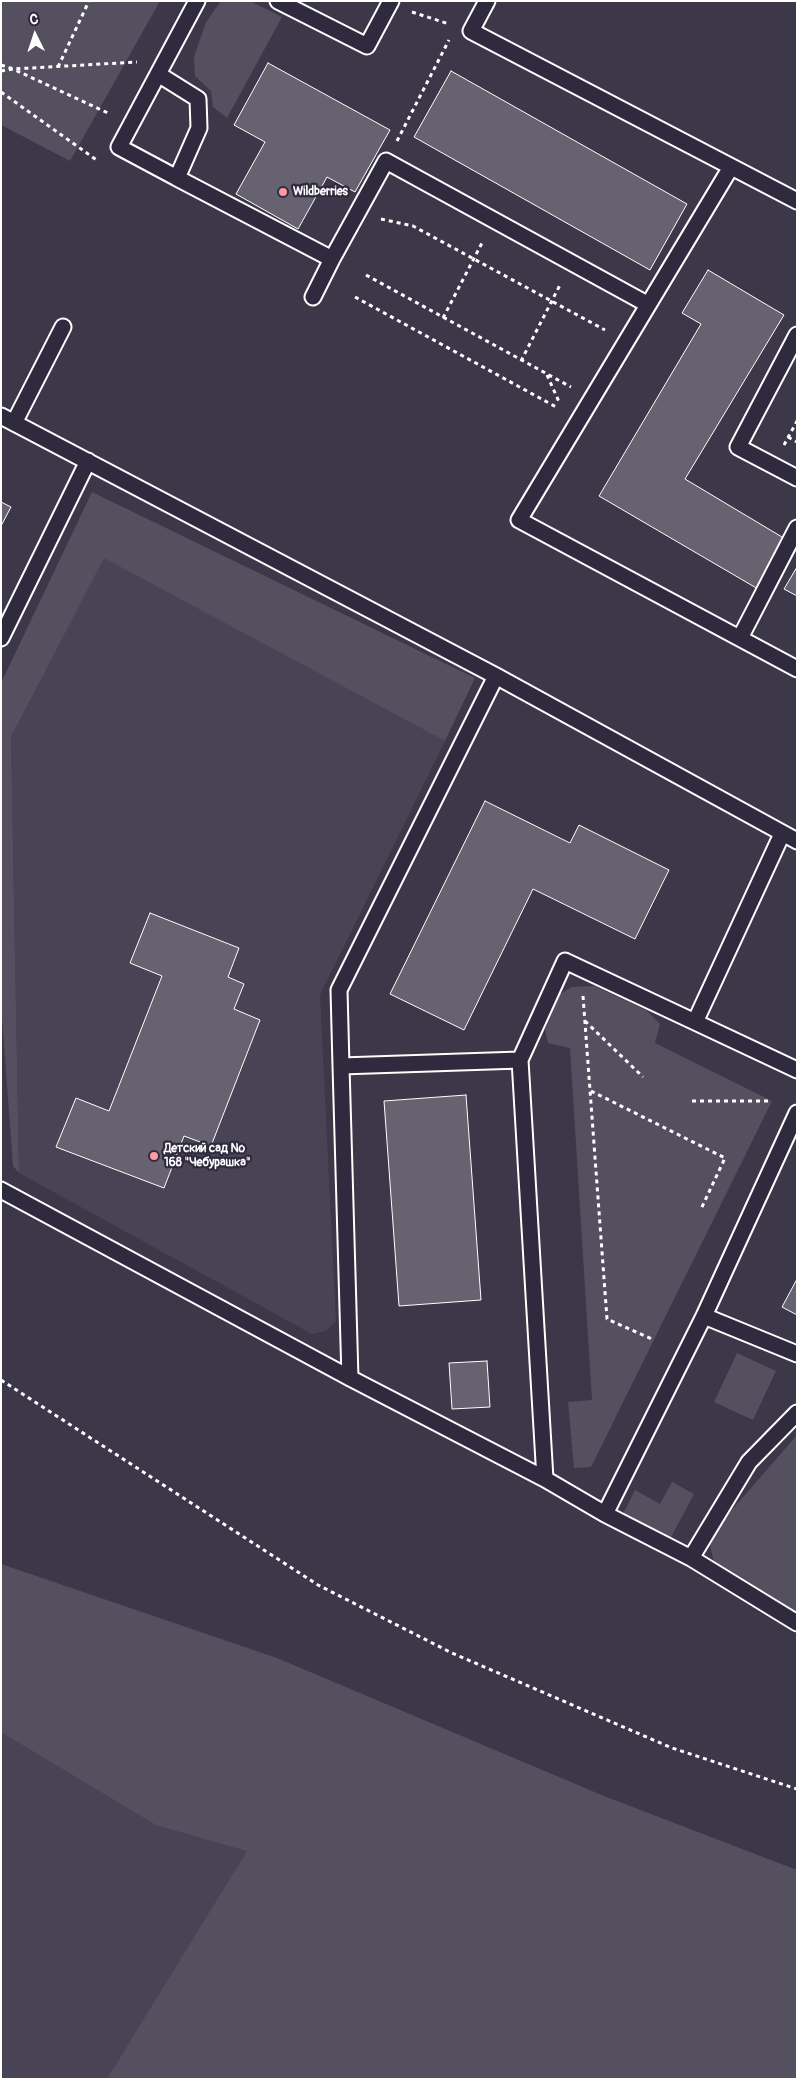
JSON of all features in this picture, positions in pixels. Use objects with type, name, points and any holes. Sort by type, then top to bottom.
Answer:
[{"type":"lane","points":[[197,1],[119,147],[332,259]]},
{"type":"lane","points":[[278,1],[367,46],[390,3]]},
{"type":"lane","points":[[487,1],[471,31],[797,202]]},
{"type":"lane","points":[[161,67],[198,100],[199,128],[177,178]]},
{"type":"lane","points":[[313,297],[386,161],[647,304]]},
{"type":"lane","points":[[731,167],[519,520],[797,669]]},
{"type":"lane","points":[[63,327],[8,419],[496,676],[797,841]]},
{"type":"lane","points":[[797,335],[738,447],[797,478]]},
{"type":"lane","points":[[1,638],[88,461]]},
{"type":"lane","points":[[740,638],[797,528]]},
{"type":"lane","points":[[350,1378],[339,990],[496,676]]},
{"type":"lane","points":[[695,1022],[782,834]]},
{"type":"lane","points":[[545,1479],[520,1060],[565,961],[797,1070]]},
{"type":"lane","points":[[341,1066],[520,1060]]},
{"type":"lane","points":[[605,1514],[704,1316],[797,1113]]},
{"type":"lane","points":[[1,1190],[350,1378],[545,1479],[605,1514],[691,1558],[797,1623]]},
{"type":"lane","points":[[704,1316],[797,1354]]},
{"type":"lane","points":[[691,1558],[750,1462],[797,1413]]},
{"type":"path","points":[[58,67],[89,1]]},
{"type":"path","points":[[390,3],[471,31]]},
{"type":"path","points":[[386,161],[456,27]]},
{"type":"path","points":[[1,65],[131,124]]},
{"type":"path","points":[[1,71],[58,67],[161,67]]},
{"type":"path","points":[[357,213],[413,226],[626,340]]},
{"type":"path","points":[[443,318],[494,220]]},
{"type":"path","points":[[521,360],[572,262]]},
{"type":"path","points":[[366,275],[591,398]]},
{"type":"path","points":[[354,297],[563,411]]},
{"type":"path","points":[[797,421],[788,437],[797,442]]},
{"type":"path","points":[[591,973],[582,986],[607,1318],[654,1340]]},
{"type":"path","points":[[585,1021],[643,1077]]},
{"type":"path","points":[[590,1090],[653,1120],[725,1158],[701,1209]]},
{"type":"path","points":[[692,1101],[772,1100]]},
{"type":"path","points":[[1,1380],[318,1585],[452,1653],[672,1748],[797,1788]]},
{"type":"shaded area","points":[[1,1],[160,1],[70,161],[1,125]]},
{"type":"shaded area","points":[[221,1],[250,1],[282,17],[227,118],[213,107],[211,91],[195,76],[194,57],[206,22]]},
{"type":"shaded area","points":[[92,492],[475,678],[445,741],[104,558],[11,737],[19,1173],[13,1166],[1,1005],[1,683]]},
{"type":"shaded area","points":[[104,557],[445,741],[320,995],[336,1322],[326,1331],[312,1334],[19,1173],[11,737]]},
{"type":"shaded area","points":[[594,986],[646,1010],[660,1024],[655,1043],[772,1101],[591,1467],[574,1468],[568,1402],[592,1400],[570,1048],[548,1043],[545,1030],[560,994],[572,987]]},
{"type":"shaded area","points":[[737,1353],[776,1371],[753,1420],[714,1402]]},
{"type":"shaded area","points":[[797,1435],[797,1614],[715,1567],[710,1545],[718,1526]]},
{"type":"shaded area","points":[[672,1482],[694,1494],[669,1541],[622,1516],[635,1490],[660,1504]]},
{"type":"shaded area","points":[[1,1564],[277,1658],[604,1796],[797,1870],[797,2079],[107,2079],[247,1851],[156,1825],[1,1732]]},
{"type":"shaded area","points":[[1,1692],[797,2079],[1,2079]]},
{"type":"building","points":[[268,63],[390,130],[355,192],[327,177],[298,229],[236,194],[265,142],[234,125]]},
{"type":"building","points":[[451,71],[687,204],[650,270],[414,137]]},
{"type":"building","points":[[708,270],[784,315],[685,479],[787,540],[758,589],[599,496],[701,324],[682,313]]},
{"type":"building","points":[[1,502],[11,507],[1,526]]},
{"type":"building","points":[[797,567],[797,596],[784,589]]},
{"type":"building","points":[[485,801],[570,843],[579,825],[669,870],[635,939],[533,889],[464,1030],[390,994]]},
{"type":"building","points":[[150,913],[239,948],[228,977],[244,984],[234,1009],[260,1020],[211,1146],[184,1136],[164,1188],[56,1147],[76,1098],[109,1111],[162,976],[130,963]]},
{"type":"building","points":[[466,1095],[481,1300],[399,1306],[384,1101]]},
{"type":"building","points":[[797,1279],[797,1315],[782,1307]]},
{"type":"building","points":[[487,1361],[490,1407],[452,1409],[449,1363]]},
{"type":"place","name":"Wildberries","points":[[283,192]]},
{"type":"place","name":"Детский сад № 168 \"Чебурашка\"","points":[[154,1156]]}]
